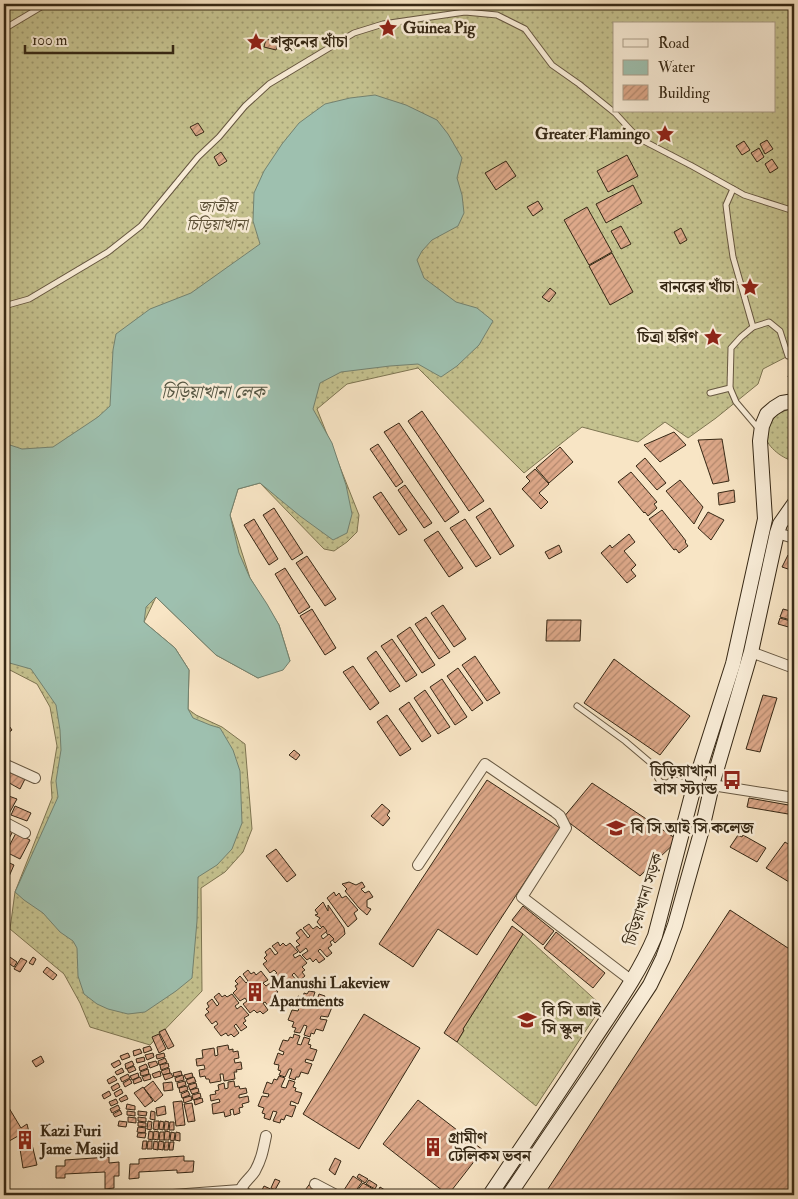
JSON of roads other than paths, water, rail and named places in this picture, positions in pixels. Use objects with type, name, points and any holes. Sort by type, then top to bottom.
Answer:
[{"type":"main road","name":"চিড়িয়াখানা সড়ক","points":[[490,1195],[632,981],[647,954],[654,936],[695,785],[733,664],[765,519],[760,441],[762,426],[767,414],[782,403],[794,401]]},
{"type":"main road","points":[[509,1195],[596,1068],[646,990],[663,958],[675,925],[702,830],[712,785],[751,652],[778,528],[794,504]]},
{"type":"main road","points":[[765,519],[778,528]]},
{"type":"main road","points":[[695,785],[712,785]]},
{"type":"main road","points":[[632,981],[646,990]]},
{"type":"street","points":[[778,528],[794,538]]},
{"type":"street","points":[[751,652],[794,668]]},
{"type":"street","points":[[4,764],[35,778]]},
{"type":"street","points":[[418,865],[485,764],[555,812],[560,816],[566,828],[522,897],[632,981]]},
{"type":"street","points":[[712,785],[794,798]]},
{"type":"street","points":[[4,822],[25,833]]},
{"type":"street","points":[[173,1195],[243,1193],[262,1157],[266,1136]]},
{"type":"street","points":[[315,1184],[336,1195]]},
{"type":"lane","points":[[4,29],[46,4]]},
{"type":"lane","points":[[4,306],[29,299],[108,252],[141,226],[198,157],[219,137],[245,106],[269,84],[354,34],[383,24],[465,12],[497,15],[525,29],[552,65],[613,111]]},
{"type":"lane","points":[[615,112],[638,138],[744,195],[794,211]]},
{"type":"lane","points":[[733,189],[726,205],[732,257],[752,327]]},
{"type":"lane","points":[[761,432],[736,402],[730,388],[731,348],[752,327],[769,322],[780,332],[788,356]]},
{"type":"lane","points":[[710,393],[730,388]]},
{"type":"lane","points":[[577,706],[625,741],[658,770]]},
{"type":"lane","points":[[673,779],[673,773],[669,767],[663,766],[658,770],[657,778],[661,782],[666,783],[673,779],[695,785]]},
{"type":"water","name":"চিড়িয়াখানা লেক","points":[[375,95],[406,105],[437,120],[462,158],[457,178],[462,195],[464,213],[458,226],[432,240],[417,260],[424,278],[456,302],[477,308],[493,321],[479,345],[457,366],[441,377],[418,364],[341,372],[320,383],[313,409],[332,443],[346,485],[352,514],[347,533],[333,540],[260,483],[238,489],[230,515],[239,553],[250,578],[279,625],[290,661],[283,670],[258,678],[216,655],[156,597],[146,607],[144,622],[175,648],[189,670],[188,709],[193,718],[220,728],[233,750],[240,771],[242,823],[232,849],[217,865],[198,877],[197,921],[192,978],[145,1012],[128,1014],[108,1009],[97,1004],[84,994],[78,976],[77,948],[73,941],[60,932],[43,913],[15,892],[58,797],[56,781],[61,750],[56,705],[31,669],[4,662],[4,443],[22,449],[53,447],[98,417],[110,406],[113,350],[116,334],[150,309],[191,293],[260,244],[253,221],[254,193],[264,171],[282,144],[299,123],[325,104]]},
{"type":"place","name":"Guinea Pig","points":[[388,28]]},
{"type":"place","name":"শকুনের খাঁচা","points":[[256,42]]},
{"type":"place","name":"Greater Flamingo","points":[[665,134]]},
{"type":"place","name":"বানরের খাঁচা","points":[[750,287]]},
{"type":"place","name":"চিত্রা হরিণ","points":[[713,337]]},
{"type":"place","name":"চিড়িয়াখানা বাস স্ট্যান্ড","points":[[732,780]]},
{"type":"place","name":"বি সি আই সি কলেজ","points":[[616,828]]},
{"type":"place","name":"Manushi Lakeview Apartments","points":[[255,992]]},
{"type":"place","name":"বি সি আই সি স্কুল","points":[[527,1020]]},
{"type":"place","name":"Kazi Furi Jame Masjid","points":[[25,1140]]},
{"type":"place","name":"গ্রামীণ টেলিকম ভবন","points":[[433,1147]]},
{"type":"park label","name":"জাতীয় চিড়িয়াখানা","points":[[217,216]]}]
